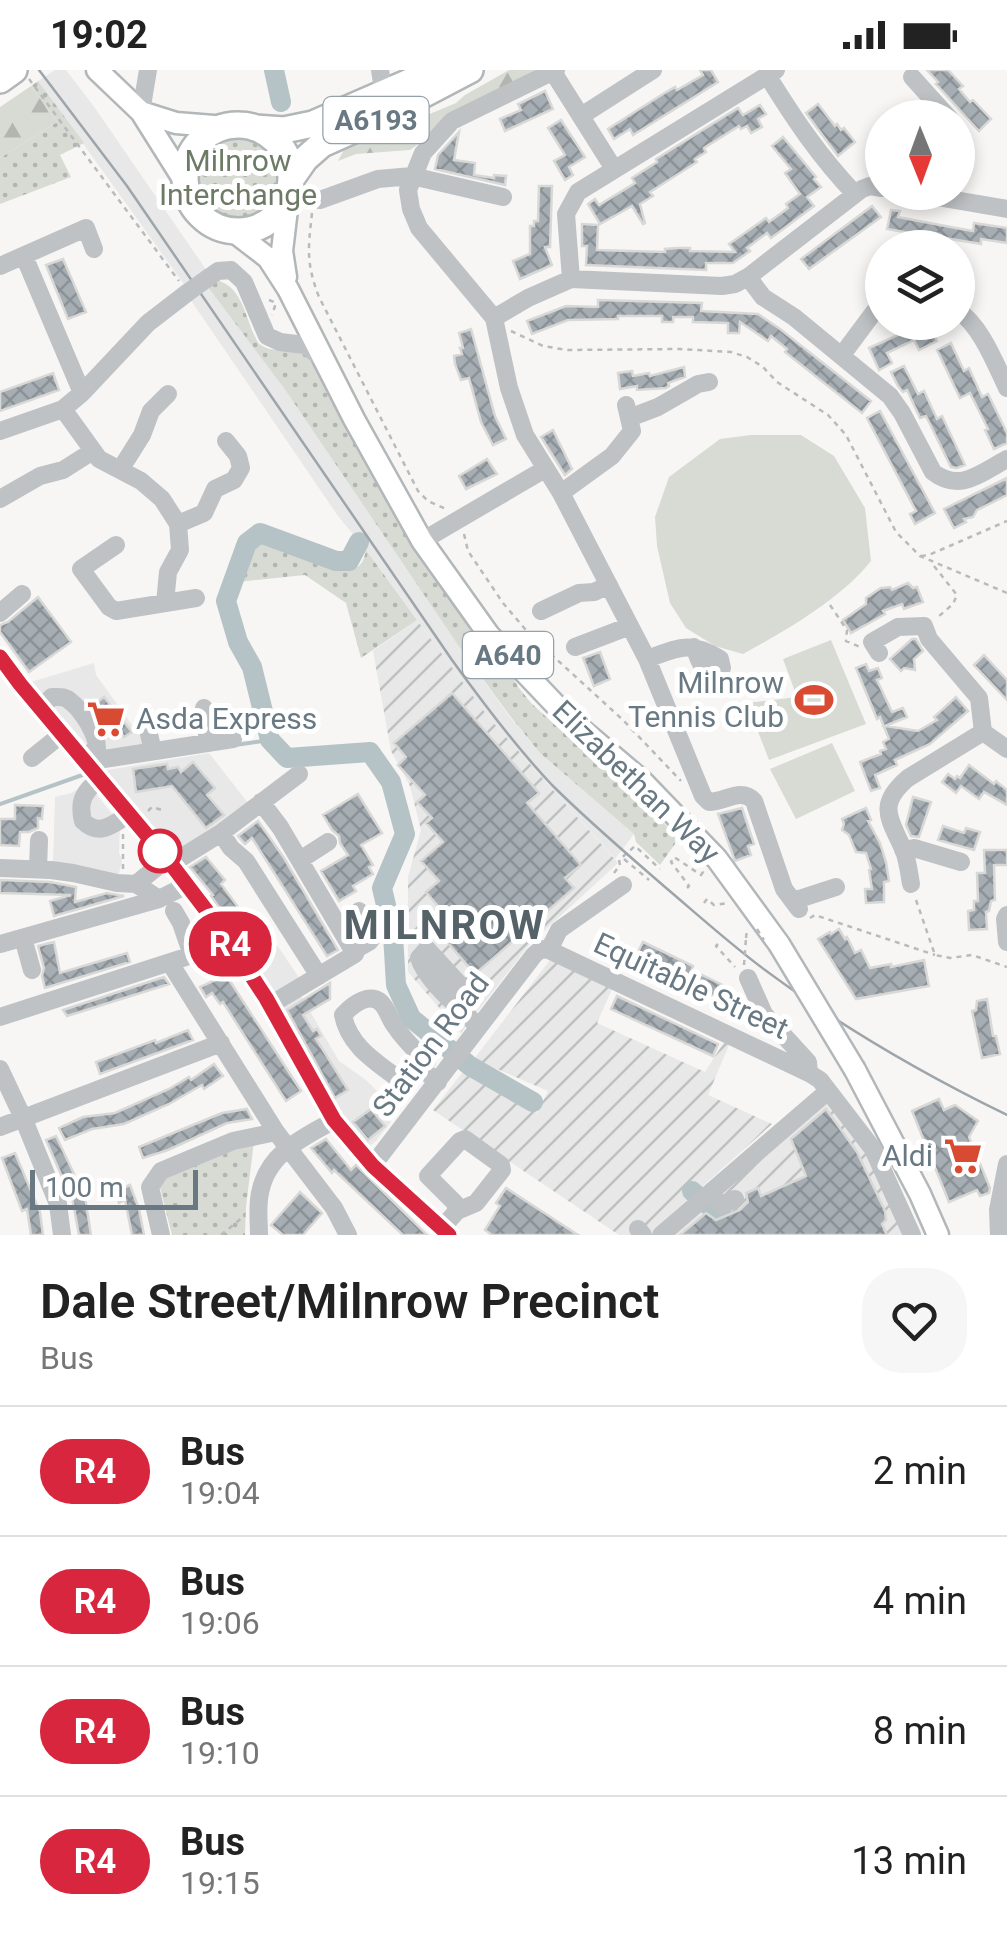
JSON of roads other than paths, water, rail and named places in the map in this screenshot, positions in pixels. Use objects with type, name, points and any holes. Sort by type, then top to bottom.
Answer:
[{"type":"highway","points":[[0,80],[14,70]]},
{"type":"highway","points":[[376,87],[413,70]]},
{"type":"highway","name":"A6193","points":[[255,128],[284,130],[313,124],[376,87],[437,70]]},
{"type":"highway","name":"A6193","points":[[290,186],[305,159],[322,144],[369,124],[470,70]]},
{"type":"highway","points":[[185,182],[191,153],[212,132],[226,127],[255,128],[277,142],[284,153],[290,186],[283,206],[262,226],[233,231]]},
{"type":"highway","name":"A640","points":[[185,182],[195,210],[218,228],[233,231]]},
{"type":"main road","name":"A640","points":[[97,70],[141,112],[185,182]]},
{"type":"main road","points":[[141,112],[176,122],[226,127]]},
{"type":"main road","name":"Elizabethan Way","points":[[288,289],[282,250],[290,186]]},
{"type":"main road","name":"Elizabethan Way","points":[[233,231],[268,258],[288,289],[422,541],[489,636],[568,718],[640,780],[706,847],[748,899],[855,1070],[938,1235]]},
{"type":"street","points":[[141,112],[148,70]]},
{"type":"street","points":[[580,116],[653,70]]},
{"type":"street","points":[[614,169],[554,71],[452,121],[423,153],[408,190],[419,228],[494,318],[525,435],[560,493],[647,660],[703,796],[708,802],[718,802],[749,795],[784,889],[800,910],[836,887]]},
{"type":"street","points":[[571,279],[566,214],[578,192],[772,72],[803,133],[856,194]]},
{"type":"street","points":[[912,77],[933,100]]},
{"type":"street","points":[[320,200],[378,179],[412,176],[503,197]]},
{"type":"street","points":[[494,318],[571,279],[736,284],[865,189]]},
{"type":"street","points":[[975,201],[1007,209]]},
{"type":"street","points":[[0,266],[86,228],[94,248]]},
{"type":"street","points":[[24,256],[82,393]]},
{"type":"street","points":[[0,431],[62,410],[182,286],[218,271],[231,270],[244,282],[268,336],[305,345],[323,358]]},
{"type":"street","points":[[748,277],[768,301],[842,355],[896,403],[933,472],[954,483],[1007,460]]},
{"type":"street","points":[[285,343],[296,333],[302,318]]},
{"type":"street","points":[[842,355],[865,324]]},
{"type":"street","points":[[975,325],[999,350],[1007,388]]},
{"type":"street","points":[[560,493],[612,456],[632,430],[627,411],[658,408],[701,377]]},
{"type":"street","points":[[120,470],[142,436],[151,410],[168,394]]},
{"type":"street","points":[[62,410],[99,459],[142,480],[178,524],[180,550],[168,572],[164,603]]},
{"type":"street","points":[[178,524],[204,512],[216,489],[234,480],[241,468],[226,441]]},
{"type":"street","points":[[0,499],[40,476],[64,470],[93,451]]},
{"type":"street","points":[[422,541],[545,468]]},
{"type":"street","points":[[116,545],[82,569],[109,607],[116,611],[196,598]]},
{"type":"street","points":[[541,611],[579,593],[609,585]]},
{"type":"street","points":[[0,612],[22,594]]},
{"type":"street","points":[[871,648],[898,627],[928,623],[929,639],[979,698],[983,732],[1007,749]]},
{"type":"street","points":[[576,647],[630,626]]},
{"type":"street","points":[[647,660],[684,646],[694,647]]},
{"type":"street","points":[[0,656],[222,931],[270,1006],[334,1120],[373,1166],[445,1232],[457,1211]]},
{"type":"street","points":[[0,688],[20,684]]},
{"type":"street","points":[[40,708],[52,697],[62,697],[70,701],[96,735],[88,788],[80,804],[82,821],[96,830],[132,818]]},
{"type":"street","points":[[204,708],[208,743]]},
{"type":"street","points":[[148,730],[153,751]]},
{"type":"street","points":[[910,884],[903,850],[889,823],[889,802],[898,786],[983,732]]},
{"type":"street","points":[[32,758],[62,734]]},
{"type":"street","points":[[90,768],[153,751],[233,739]]},
{"type":"street","points":[[128,884],[220,834],[299,774]]},
{"type":"street","points":[[261,802],[280,826],[354,951]]},
{"type":"street","points":[[220,834],[246,861],[319,976]]},
{"type":"street","points":[[38,870],[39,840]]},
{"type":"street","points":[[300,860],[328,842]]},
{"type":"street","points":[[903,850],[914,848],[962,862]]},
{"type":"street","points":[[0,868],[74,872],[128,884],[159,899]]},
{"type":"street","points":[[0,944],[159,899],[187,885]]},
{"type":"street","name":"Station Road","points":[[373,1166],[534,955],[541,949],[549,950],[559,930],[622,885]]},
{"type":"street","points":[[270,1006],[355,954],[372,938],[359,911]]},
{"type":"street","points":[[174,912],[182,923],[192,955]]},
{"type":"street","points":[[1007,914],[1007,942]]},
{"type":"street","points":[[0,1017],[192,955],[222,931]]},
{"type":"street","points":[[23,938],[32,970]]},
{"type":"street","name":"Equitable Street","points":[[549,950],[809,1072]]},
{"type":"street","points":[[170,963],[281,1139],[339,1216],[348,1235]]},
{"type":"street","points":[[745,972],[764,1014],[808,1062],[809,1072],[820,1080],[872,1148],[912,1235]]},
{"type":"street","points":[[368,998],[382,1002],[394,1025],[427,1062],[422,1068],[405,1084],[354,1044],[343,1015],[368,998]]},
{"type":"street","points":[[464,1012],[475,1032]]},
{"type":"street","points":[[0,1128],[220,1043]]},
{"type":"street","points":[[422,1068],[443,1076]]},
{"type":"street","points":[[0,1069],[58,1204],[62,1235]]},
{"type":"street","points":[[661,1235],[828,1090]]},
{"type":"street","points":[[162,1235],[150,1187],[161,1172],[232,1142],[281,1139],[334,1120]]},
{"type":"street","points":[[259,1235],[260,1194],[281,1139]]},
{"type":"street","points":[[999,1235],[998,1210],[1006,1172]]},
{"type":"street","points":[[703,1200],[722,1205],[735,1200]]},
{"type":"waterway","points":[[274,70],[281,102]]},
{"type":"waterway","points":[[359,542],[349,561],[336,561],[260,533],[247,543],[226,601],[238,642],[252,667],[270,740],[287,758],[370,752],[391,782],[405,834],[382,888],[393,935],[396,985],[411,1018],[470,1066],[533,1102]]},
{"type":"waterway","points":[[235,745],[270,740]]},
{"type":"waterway","points":[[0,804],[88,773]]},
{"type":"waterway","points":[[692,1191],[743,1235]]},
{"type":"tram line","points":[[39,70],[127,186],[452,660],[552,785],[636,862],[765,970],[883,1048],[1007,1115]]},
{"type":"place","name":"Milnrow Tennis Club","points":[[814,700]]},
{"type":"place","name":"Asda Express","points":[[106,719]]},
{"type":"place","name":"Aldi","points":[[963,1156]]},
{"type":"district","name":"MILNROW","points":[[445,925]]},
{"type":"park label","name":"Milnrow Interchange","points":[[238,178]]}]
